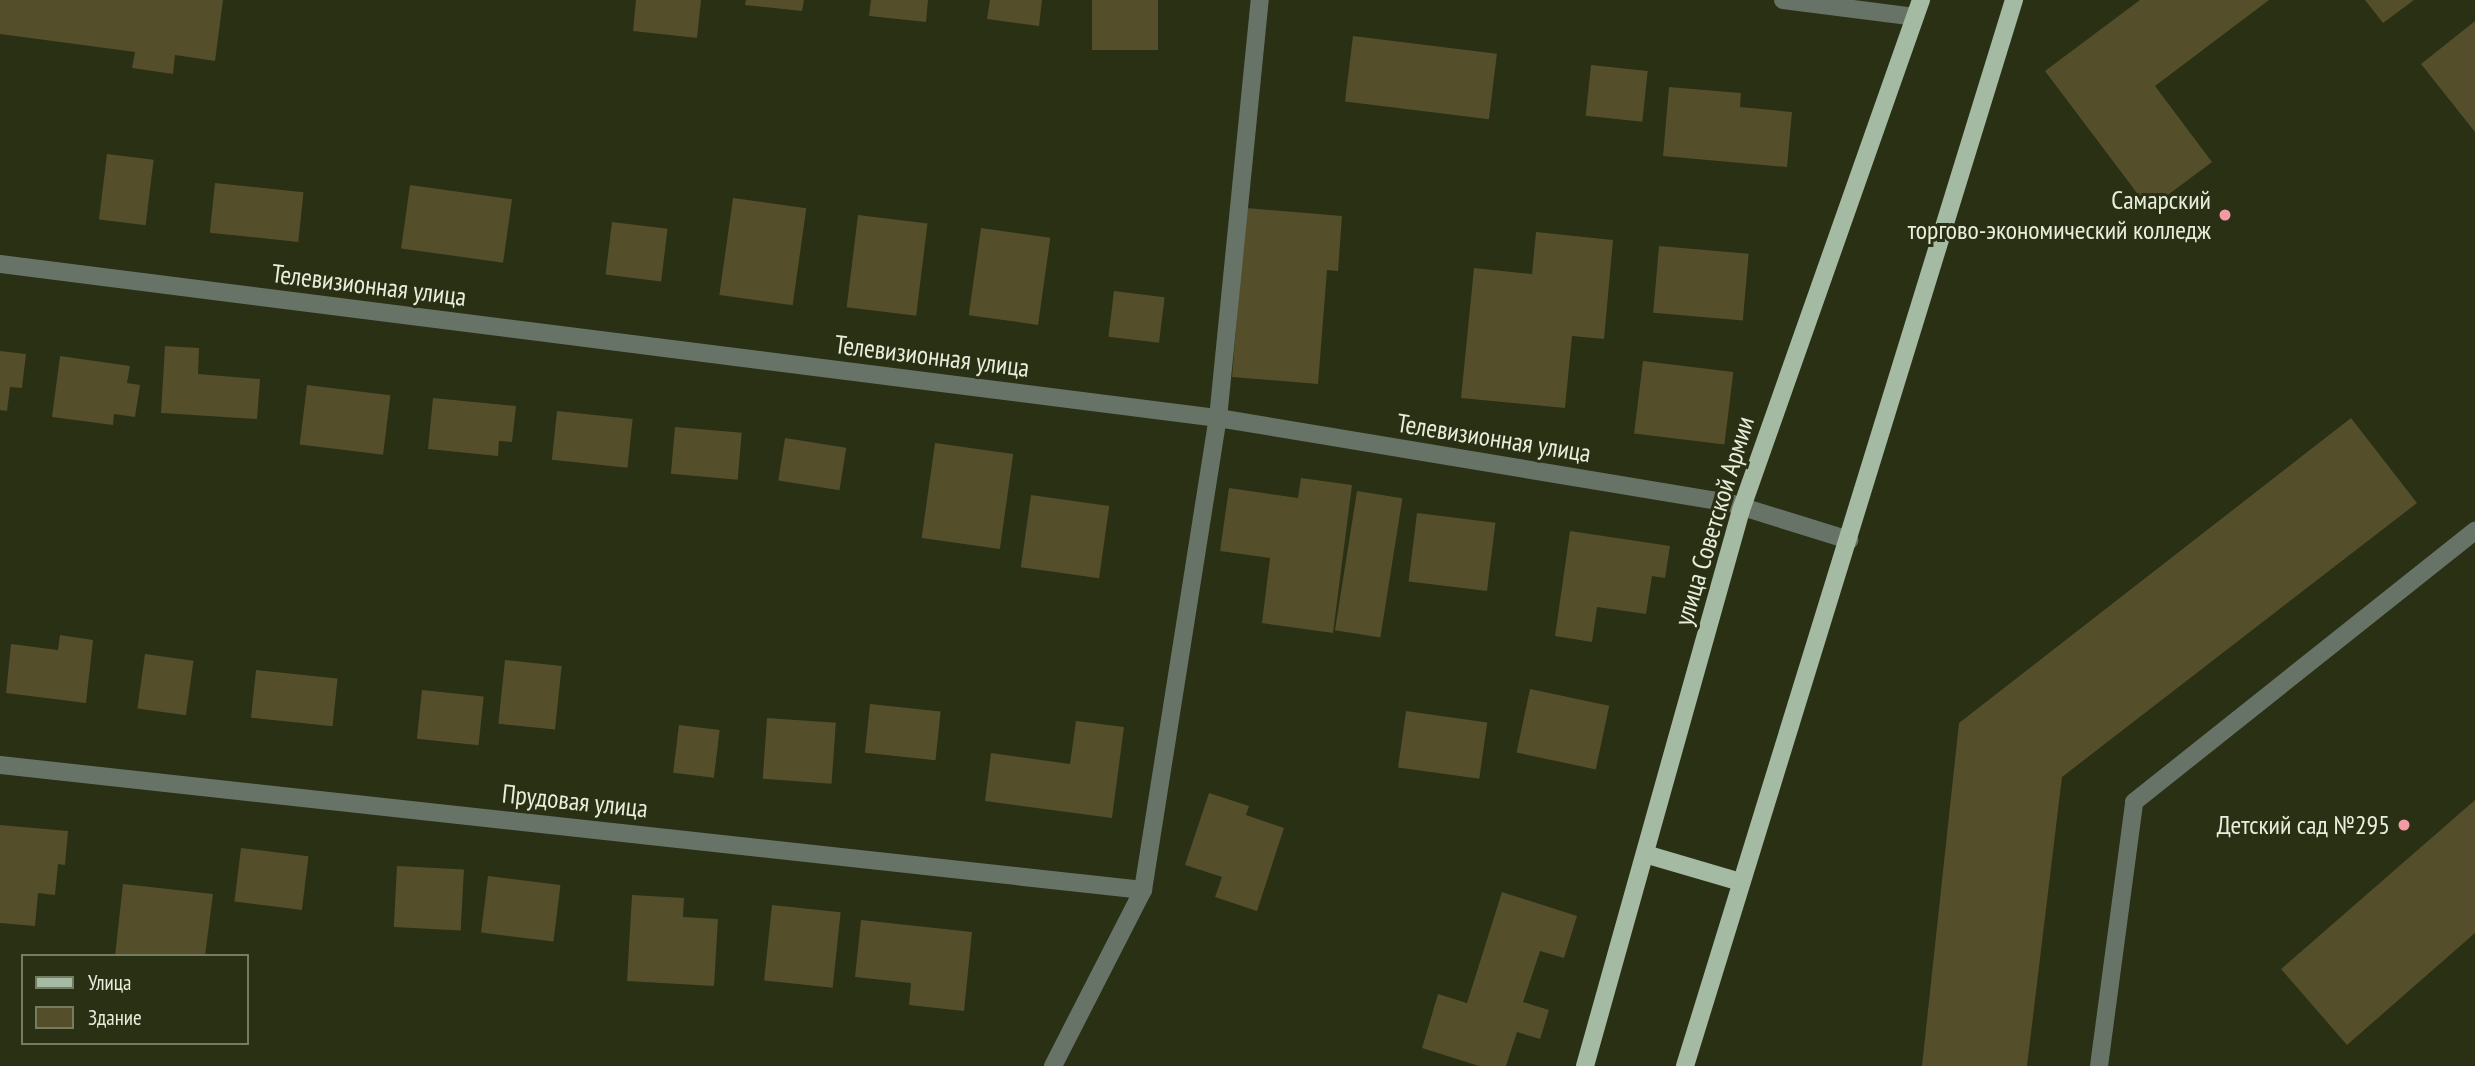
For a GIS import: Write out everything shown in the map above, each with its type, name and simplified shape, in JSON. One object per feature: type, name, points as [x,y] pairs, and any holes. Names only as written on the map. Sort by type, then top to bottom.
[{"type":"main road","points":[[1685,1066],[2014,0]]},
{"type":"main road","name":"улица Советской Армии","points":[[1586,1066],[1741,510],[1918,8]]},
{"type":"main road","points":[[1645,854],[1741,882]]},
{"type":"street","points":[[1053,1066],[1143,890],[1218,418],[1260,0]]},
{"type":"street","points":[[1783,0],[1918,8]]},
{"type":"street","name":"Телевизионная улица","points":[[0,264],[1218,418],[1730,503],[1741,510],[1849,540]]},
{"type":"street","points":[[2099,1066],[2134,803],[2475,531]]},
{"type":"street","name":"Прудовая улица","points":[[0,765],[1143,890]]},
{"type":"building","points":[[0,0],[223,0],[215,61],[175,55],[173,74],[132,68],[135,52],[0,34]]},
{"type":"building","points":[[636,0],[701,0],[697,38],[633,31]]},
{"type":"building","points":[[746,0],[804,0],[802,11],[745,5]]},
{"type":"building","points":[[871,0],[928,0],[926,22],[869,16]]},
{"type":"building","points":[[990,0],[1042,0],[1039,26],[987,19]]},
{"type":"building","points":[[1092,0],[1158,0],[1158,50],[1092,50]]},
{"type":"building","points":[[2140,0],[2269,0],[2155,86],[2212,162],[2149,209],[2045,71]]},
{"type":"building","points":[[2365,0],[2414,0],[2383,23]]},
{"type":"building","points":[[2475,21],[2475,132],[2421,64]]},
{"type":"building","points":[[1353,36],[1497,54],[1489,119],[1345,102]]},
{"type":"building","points":[[1591,65],[1648,71],[1642,122],[1586,116]]},
{"type":"building","points":[[1669,87],[1741,93],[1740,107],[1792,112],[1787,167],[1663,156]]},
{"type":"building","points":[[107,154],[154,160],[146,225],[99,220]]},
{"type":"building","points":[[215,183],[304,192],[298,242],[210,233]]},
{"type":"building","points":[[410,185],[512,199],[503,263],[401,248]]},
{"type":"building","points":[[733,198],[806,208],[793,305],[719,295]]},
{"type":"building","points":[[1246,208],[1342,216],[1338,271],[1327,270],[1318,384],[1232,377]]},
{"type":"building","points":[[858,215],[927,224],[916,316],[847,307]]},
{"type":"building","points":[[612,222],[668,229],[661,281],[606,275]]},
{"type":"building","points":[[981,228],[1050,238],[1038,325],[969,315]]},
{"type":"building","points":[[1536,232],[1613,240],[1604,339],[1572,336],[1565,408],[1461,398],[1474,268],[1532,274]]},
{"type":"building","points":[[1659,246],[1749,254],[1743,321],[1653,313]]},
{"type":"building","points":[[1114,291],[1165,297],[1159,343],[1108,337]]},
{"type":"building","points":[[165,346],[199,348],[198,374],[260,379],[257,419],[161,413]]},
{"type":"building","points":[[0,351],[26,354],[22,388],[10,387],[7,411],[0,410]]},
{"type":"building","points":[[60,356],[130,366],[127,383],[140,385],[135,417],[114,414],[113,425],[52,417]]},
{"type":"building","points":[[1643,361],[1733,372],[1724,445],[1634,433]]},
{"type":"building","points":[[307,385],[390,395],[383,455],[300,445]]},
{"type":"building","points":[[433,398],[516,406],[512,442],[499,441],[498,456],[428,449]]},
{"type":"building","points":[[557,411],[633,419],[627,468],[552,460]]},
{"type":"building","points":[[2351,418],[2417,503],[2062,777],[2027,1066],[1922,1066],[1959,723]]},
{"type":"building","points":[[675,427],[742,433],[738,480],[671,474]]},
{"type":"building","points":[[785,438],[846,448],[840,490],[778,480]]},
{"type":"building","points":[[935,443],[1013,454],[1000,549],[922,538]]},
{"type":"building","points":[[1301,478],[1352,485],[1333,633],[1262,623],[1270,558],[1220,551],[1229,488],[1298,498]]},
{"type":"building","points":[[1357,491],[1402,498],[1380,637],[1335,630]]},
{"type":"building","points":[[1031,495],[1109,506],[1099,578],[1021,567]]},
{"type":"building","points":[[1417,513],[1495,523],[1487,591],[1409,581]]},
{"type":"building","points":[[1570,531],[1670,546],[1665,578],[1652,576],[1646,614],[1597,607],[1592,642],[1555,636]]},
{"type":"building","points":[[60,635],[93,640],[86,703],[6,693],[11,644],[58,650]]},
{"type":"building","points":[[145,654],[194,661],[186,715],[137,708]]},
{"type":"building","points":[[505,660],[562,666],[555,730],[498,724]]},
{"type":"building","points":[[256,670],[338,679],[333,726],[251,718]]},
{"type":"building","points":[[1530,689],[1609,706],[1596,769],[1516,753]]},
{"type":"building","points":[[422,690],[484,696],[479,745],[417,739]]},
{"type":"building","points":[[870,704],[941,711],[935,760],[865,753]]},
{"type":"building","points":[[1406,711],[1487,722],[1479,779],[1398,767]]},
{"type":"building","points":[[767,718],[836,723],[832,784],[763,779]]},
{"type":"building","points":[[1076,721],[1124,727],[1112,818],[985,801],[991,753],[1070,764]]},
{"type":"building","points":[[679,725],[720,730],[714,778],[673,773]]},
{"type":"building","points":[[1209,793],[1249,806],[1246,815],[1284,828],[1257,911],[1215,897],[1222,877],[1185,865]]},
{"type":"building","points":[[2475,800],[2475,933],[2347,1045],[2281,969]]},
{"type":"building","points":[[0,825],[68,831],[65,865],[58,864],[55,895],[38,893],[35,926],[0,923]]},
{"type":"building","points":[[241,848],[308,856],[302,910],[234,902]]},
{"type":"building","points":[[397,866],[464,870],[461,930],[394,927]]},
{"type":"building","points":[[488,876],[560,885],[554,941],[481,933]]},
{"type":"building","points":[[123,884],[213,894],[205,954],[115,954]]},
{"type":"building","points":[[1502,892],[1577,916],[1564,958],[1540,951],[1523,1002],[1549,1010],[1540,1039],[1517,1032],[1506,1066],[1479,1066],[1422,1048],[1438,994],[1467,1003]]},
{"type":"building","points":[[632,895],[684,898],[683,917],[718,919],[714,986],[627,981]]},
{"type":"building","points":[[772,905],[841,912],[833,988],[764,981]]},
{"type":"building","points":[[861,920],[972,932],[964,1011],[909,1005],[911,983],[855,977]]},
{"type":"place","name":"Самарский торгово-экономический колледж","points":[[2225,215]]},
{"type":"place","name":"Детский сад №295","points":[[2404,825]]}]
